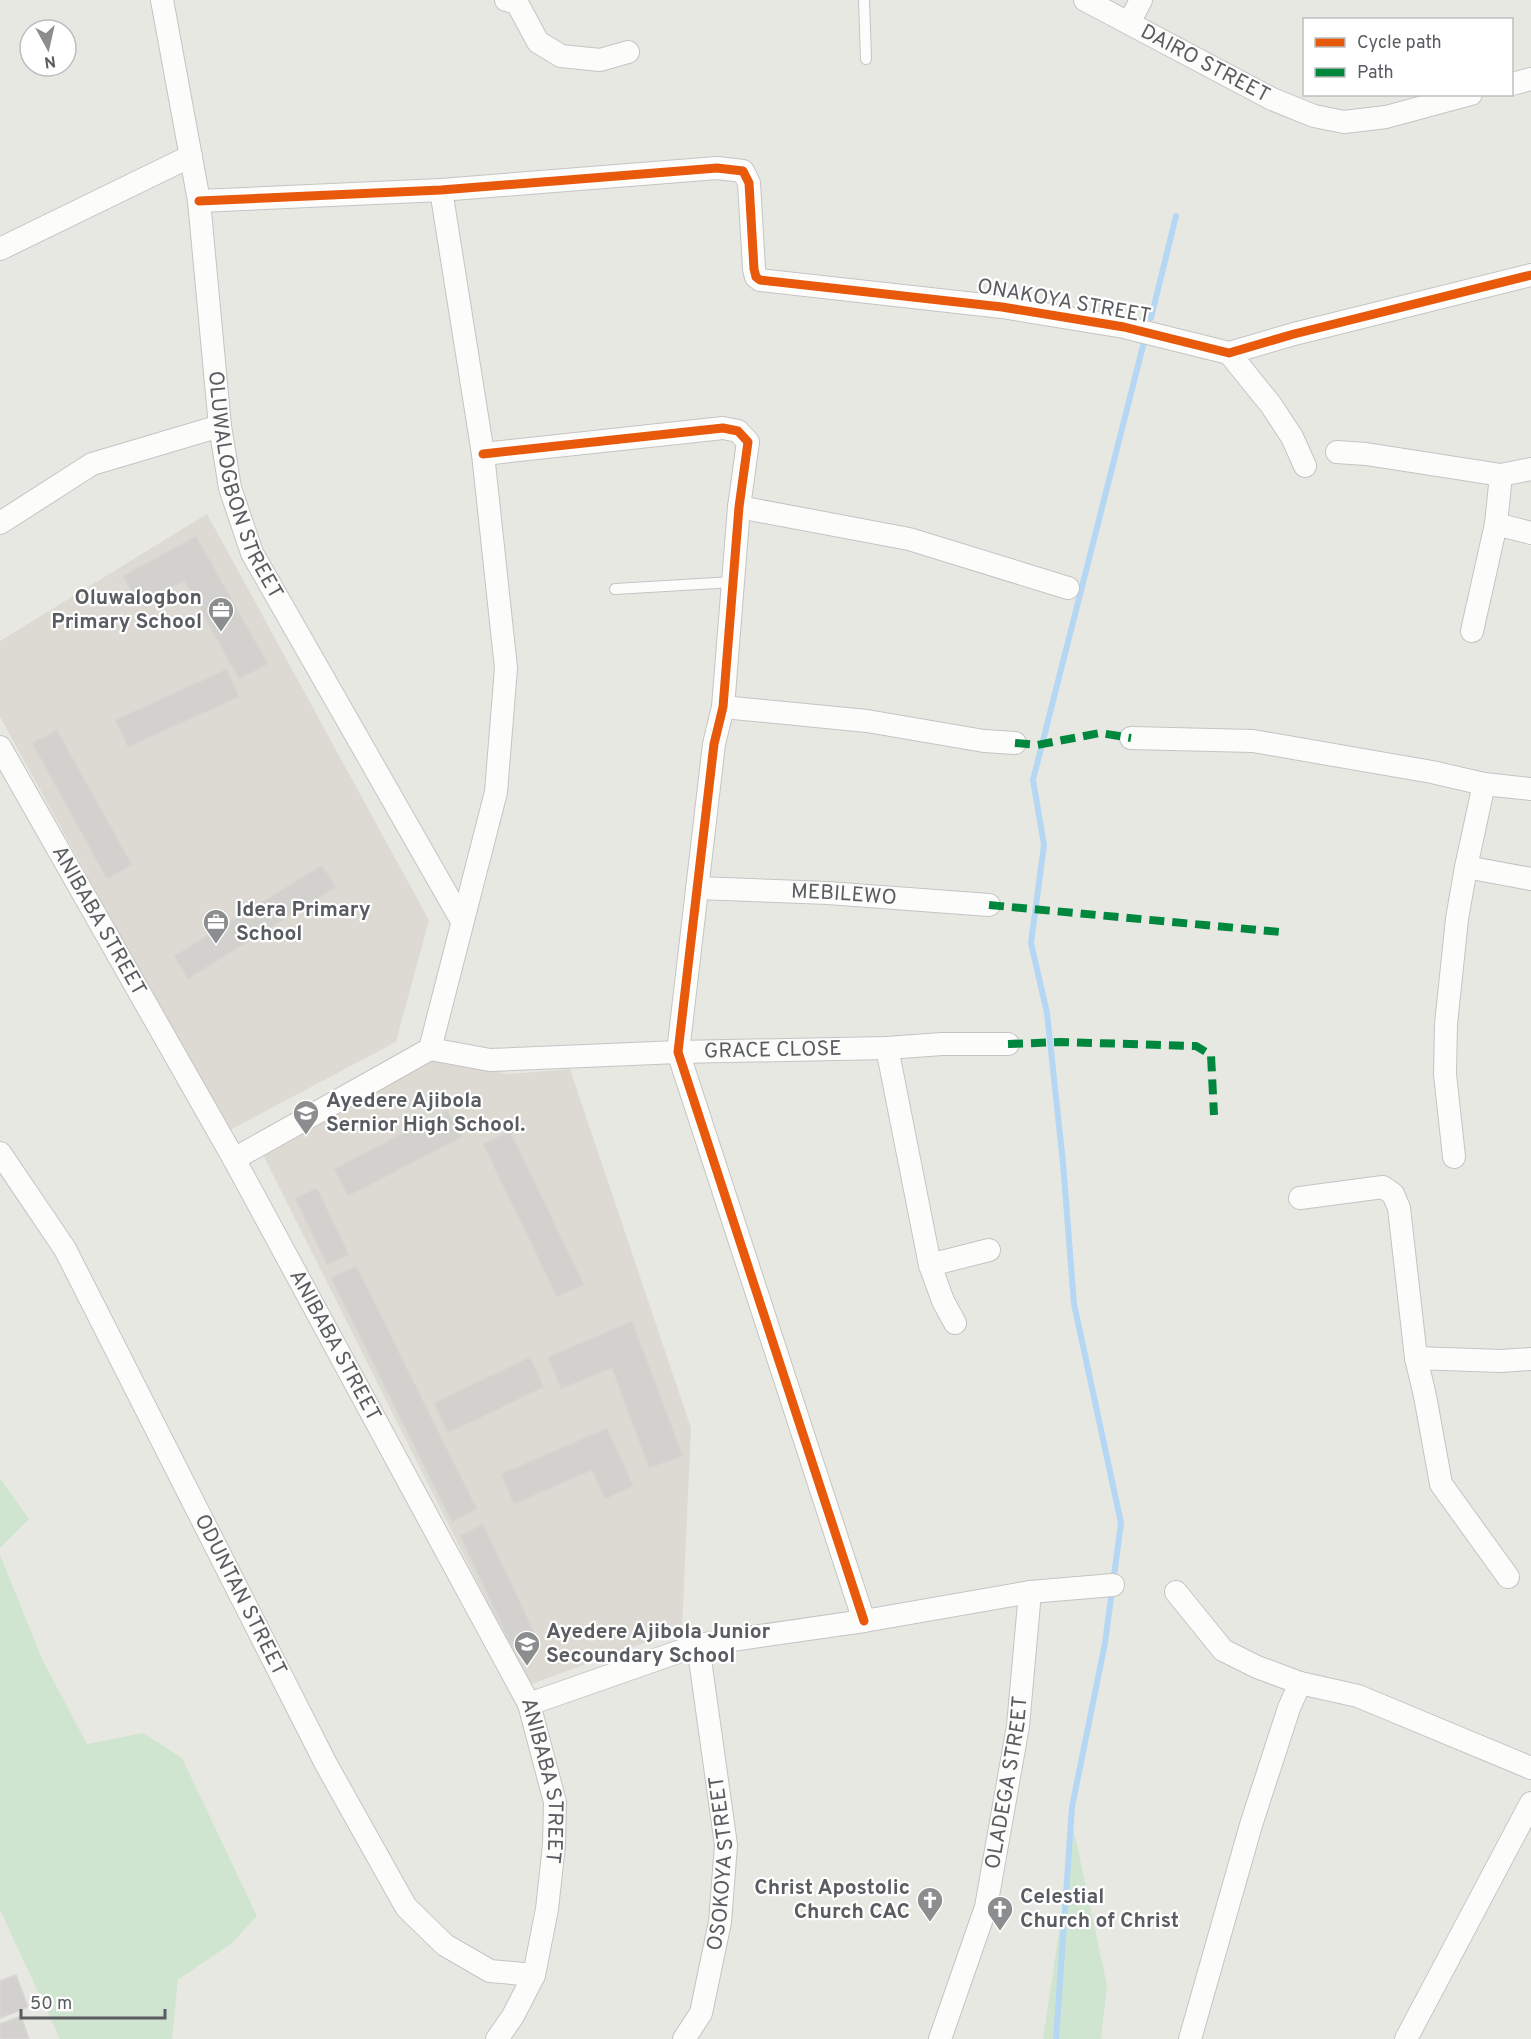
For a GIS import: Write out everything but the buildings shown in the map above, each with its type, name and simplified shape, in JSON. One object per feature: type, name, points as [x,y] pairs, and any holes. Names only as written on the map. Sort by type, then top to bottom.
[{"type":"street","name":"OLUWALOGBON STREET","points":[[162,0],[199,201],[220,426],[230,488],[252,553],[462,921]]},
{"type":"street","points":[[506,0],[517,3],[538,42],[561,56],[600,60],[628,52]]},
{"type":"street","name":"DAIRO STREET","points":[[1084,0],[1272,99],[1314,116],[1344,122],[1386,117],[1464,96]]},
{"type":"street","points":[[1129,23],[1141,0]]},
{"type":"street","points":[[1513,84],[1531,79]]},
{"type":"street","points":[[0,249],[191,156]]},
{"type":"street","name":"ONAKOYA STREET","points":[[441,190],[717,168],[743,171],[749,183],[754,269],[756,277],[760,280],[1002,307],[1124,327],[1230,353]]},
{"type":"street","points":[[199,201],[441,190],[483,454],[506,668],[496,792],[430,1048],[234,1159]]},
{"type":"street","points":[[1305,466],[1292,437],[1271,405],[1230,353],[1294,333],[1531,274]]},
{"type":"street","points":[[0,523],[92,464],[220,426]]},
{"type":"street","points":[[483,454],[723,428],[738,431],[748,442],[739,507],[723,706],[714,744],[678,1052],[864,1621]]},
{"type":"street","points":[[1337,452],[1366,454],[1501,475],[1531,469]]},
{"type":"street","points":[[1472,631],[1496,524],[1501,475]]},
{"type":"street","points":[[739,507],[909,539],[1068,588]]},
{"type":"street","points":[[1496,524],[1531,533]]},
{"type":"street","points":[[723,706],[867,721],[984,741],[1016,743]]},
{"type":"street","points":[[1131,738],[1253,741],[1432,772],[1484,784],[1531,789]]},
{"type":"street","name":"ANIBABA STREET","points":[[0,747],[234,1159],[529,1704],[555,1802],[554,1845],[547,1909],[534,1975],[513,2016],[497,2039]]},
{"type":"street","points":[[1454,1157],[1445,1074],[1446,1024],[1457,918],[1484,784]]},
{"type":"street","points":[[1466,867],[1531,879]]},
{"type":"street","name":"MEBILEWO","points":[[697,888],[828,893],[989,905]]},
{"type":"street","name":"GRACE CLOSE","points":[[430,1048],[490,1060],[678,1052],[1008,1044]]},
{"type":"street","points":[[887,1048],[930,1265],[943,1301],[955,1323]]},
{"type":"street","name":"ODUNTAN STREET","points":[[0,1153],[65,1249],[326,1764],[406,1907],[446,1944],[490,1971],[534,1975]]},
{"type":"street","points":[[1300,1198],[1383,1187],[1393,1194],[1398,1208],[1416,1358],[1440,1484],[1508,1577]]},
{"type":"street","points":[[930,1265],[989,1250]]},
{"type":"street","points":[[1416,1358],[1501,1361],[1531,1359]]},
{"type":"street","points":[[529,1704],[698,1645],[864,1621],[1030,1592],[1113,1585]]},
{"type":"street","name":"OLADEGA STREET","points":[[940,2039],[986,1907],[1018,1726],[1030,1592]]},
{"type":"street","points":[[1176,1592],[1223,1650],[1257,1667],[1300,1683],[1358,1696],[1531,1768]]},
{"type":"street","name":"OSOKOYA STREET","points":[[684,2039],[702,2013],[720,1922],[726,1845],[698,1645]]},
{"type":"street","points":[[1190,2039],[1251,1825],[1289,1708],[1300,1683]]},
{"type":"street","points":[[1406,2039],[1531,1803]]},
{"type":"lane","points":[[864,0],[866,60]]},
{"type":"lane","points":[[615,589],[734,582]]},
{"type":"shaded area","points":[[207,514],[429,920],[396,1042],[228,1131],[0,717],[0,641]]},
{"type":"shaded area","points":[[435,1060],[509,1074],[570,1069],[691,1428],[682,1629],[529,1685],[262,1153]]},
{"type":"green space","points":[[0,1478],[29,1519],[0,1548]]},
{"type":"green space","points":[[0,1555],[43,1661],[87,1744],[143,1733],[182,1758],[257,1916],[232,1943],[178,1980],[172,2039],[60,2039],[0,1910]]},
{"type":"green space","points":[[1074,1831],[1107,1985],[1101,2039],[1043,2039]]},
{"type":"waterway","points":[[1151,318],[1176,216]]},
{"type":"waterway","points":[[1056,2039],[1072,1807],[1105,1643],[1121,1523],[1074,1304],[1063,1163],[1047,1013],[1031,943],[1044,845],[1033,780],[1145,338]]},
{"type":"marked path","points":[[1015,743],[1037,745],[1100,733],[1131,738]]},
{"type":"marked path","points":[[989,905],[1280,932]]},
{"type":"marked path","points":[[1008,1044],[1061,1042],[1196,1046],[1211,1055],[1214,1115]]},
{"type":"cycle path","points":[[199,201],[441,190],[717,168],[743,171],[749,183],[754,269],[756,277],[760,280],[1002,307],[1124,327],[1229,353],[1294,334],[1531,275]]},
{"type":"cycle path","points":[[483,454],[723,428],[738,431],[748,442],[739,507],[723,707],[714,744],[678,1052],[864,1621]]},
{"type":"place","name":"Oluwalogbon Primary School","points":[[221,633]]},
{"type":"place","name":"Idera Primary School","points":[[216,945]]},
{"type":"place","name":"Ayedere Ajibola Sernior High School.","points":[[306,1136]]},
{"type":"place","name":"Ayedere Ajibola Junior Secoundary School","points":[[527,1667]]},
{"type":"place","name":"Christ Apostolic Church CAC","points":[[930,1923]]},
{"type":"place","name":"Celestial Church of Christ","points":[[1000,1932]]}]
